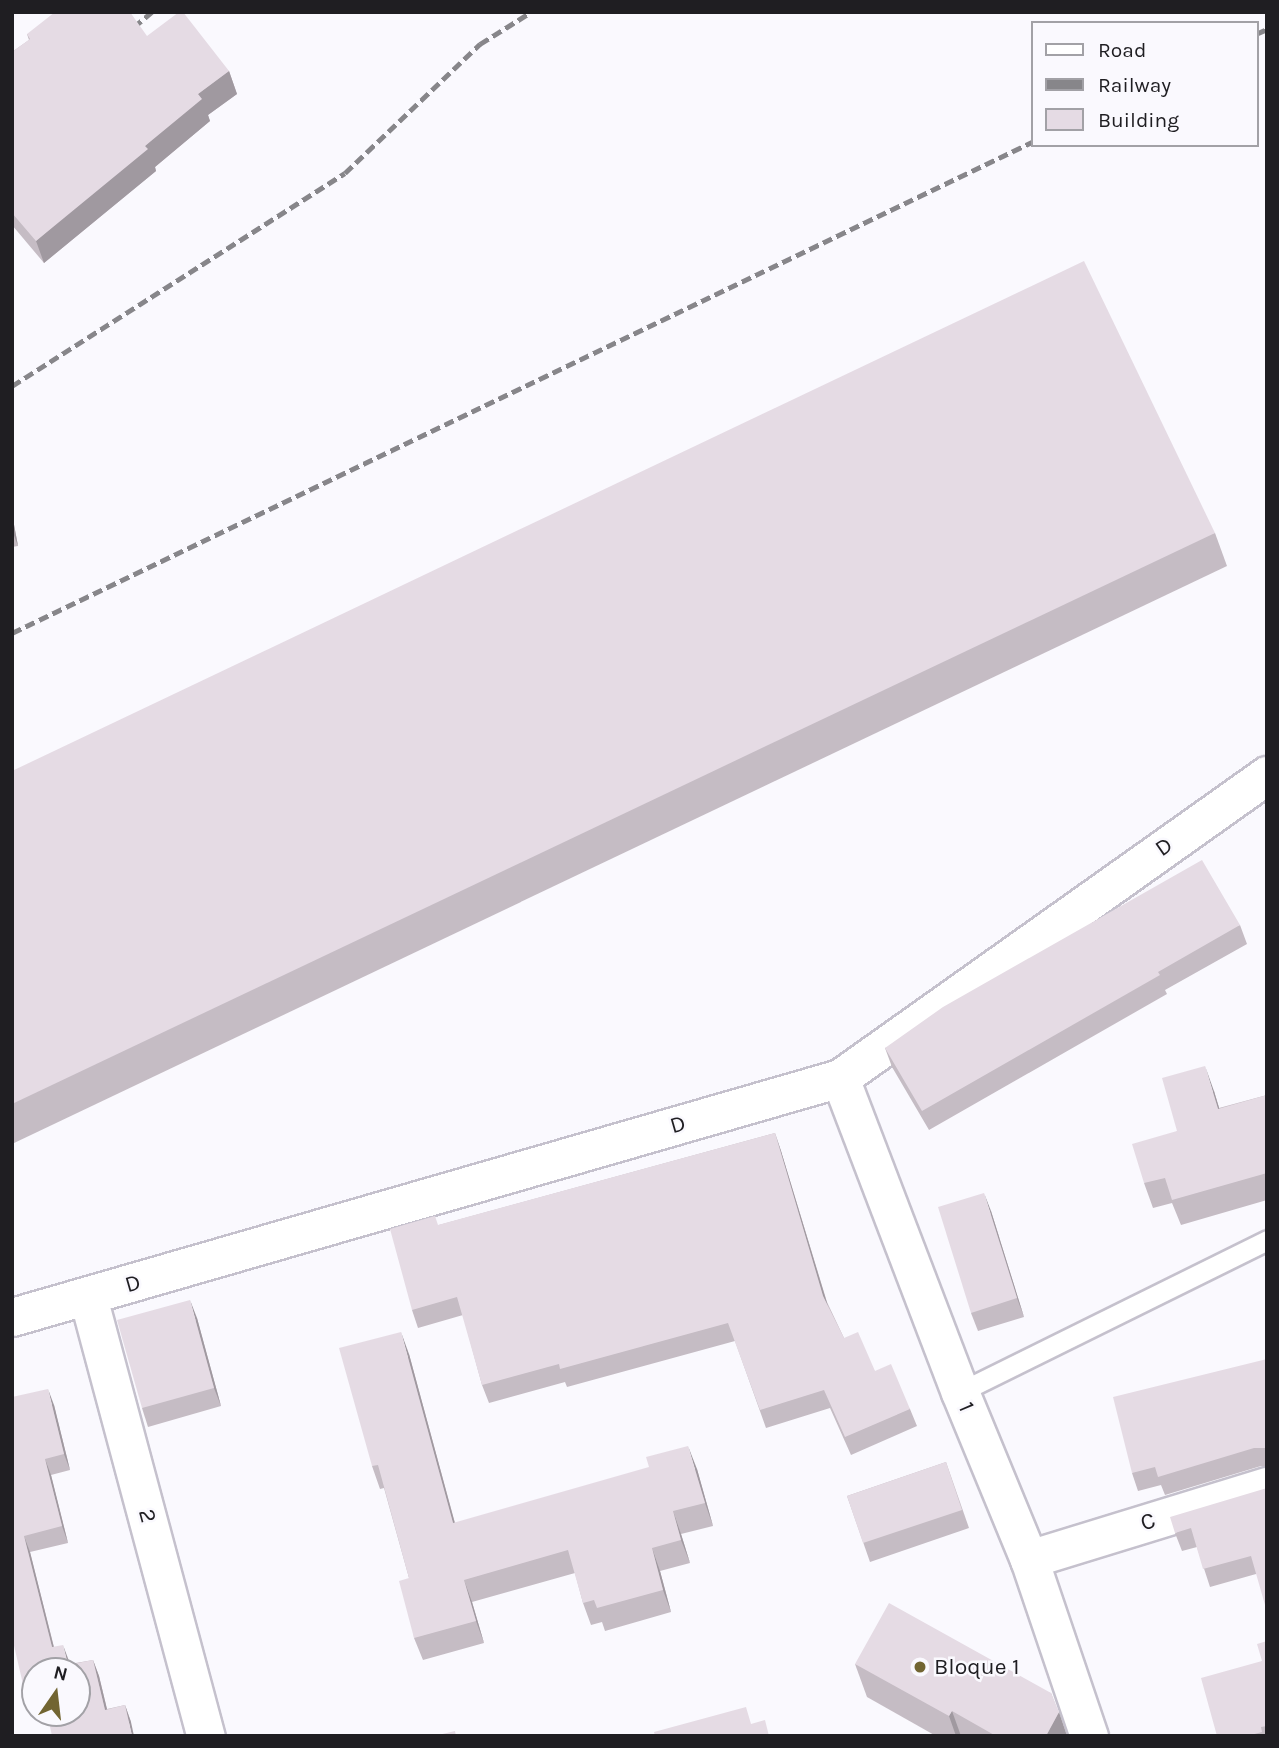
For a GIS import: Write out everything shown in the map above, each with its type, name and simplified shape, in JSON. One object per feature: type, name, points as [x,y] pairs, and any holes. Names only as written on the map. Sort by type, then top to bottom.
[{"type":"street","name":"D","points":[[12,1317],[89,1297],[840,1078],[1267,775]]},
{"type":"street","name":"1","points":[[840,1078],[960,1392],[1029,1559],[1089,1736]]},
{"type":"street","name":"2","points":[[89,1297],[206,1736]]},
{"type":"street","name":"C","points":[[1029,1559],[1267,1486]]},
{"type":"lane","points":[[960,1392],[1267,1240]]},
{"type":"building","points":[[55,12],[130,12],[147,36],[179,12],[183,12],[229,71],[198,94],[202,99],[145,146],[148,149],[36,241],[12,213],[12,52],[30,39],[27,34]]},
{"type":"building","points":[[1084,261],[1215,533],[12,1104],[12,771]]},
{"type":"building","points":[[1202,860],[1240,925],[1158,972],[1160,975],[922,1111],[885,1048],[943,1007]]},
{"type":"building","points":[[1205,1066],[1218,1109],[1267,1095],[1267,1173],[1172,1200],[1165,1178],[1144,1183],[1132,1144],[1177,1131],[1162,1078]]},
{"type":"building","points":[[775,1133],[823,1296],[844,1338],[858,1332],[875,1371],[891,1364],[910,1409],[845,1437],[824,1390],[760,1410],[728,1323],[560,1369],[559,1364],[482,1385],[457,1297],[412,1310],[390,1229],[435,1216],[438,1225]]},
{"type":"building","points":[[984,1193],[1017,1298],[971,1313],[938,1207]]},
{"type":"building","points":[[190,1300],[214,1388],[142,1408],[117,1320]]},
{"type":"building","points":[[401,1332],[453,1523],[649,1467],[646,1457],[688,1446],[705,1503],[673,1511],[681,1540],[652,1548],[663,1590],[597,1608],[594,1600],[583,1603],[568,1550],[464,1580],[476,1621],[414,1638],[399,1581],[409,1578],[378,1465],[372,1466],[339,1348]]},
{"type":"building","points":[[1267,1359],[1267,1448],[1254,1448],[1158,1477],[1155,1467],[1132,1473],[1113,1397]]},
{"type":"building","points":[[48,1389],[64,1454],[45,1459],[62,1526],[24,1536],[52,1647],[63,1645],[66,1657],[21,1657],[21,1676],[12,1637],[12,1397]]},
{"type":"building","points":[[946,1462],[962,1510],[863,1543],[847,1496]]},
{"type":"building","points":[[1267,1488],[1267,1612],[1251,1556],[1203,1569],[1191,1528],[1175,1533],[1170,1517]]},
{"type":"building","points":[[889,1603],[1051,1693],[1059,1712],[1046,1736],[996,1736],[952,1711],[949,1716],[855,1664]]},
{"type":"building","points":[[1267,1641],[1267,1726],[1261,1727],[1262,1732],[1247,1736],[1217,1736],[1201,1678],[1262,1661],[1257,1644]]},
{"type":"building","points":[[93,1660],[105,1710],[125,1705],[132,1736],[52,1736],[50,1727],[91,1727]]},
{"type":"building","points":[[746,1707],[751,1724],[765,1720],[769,1736],[655,1736],[654,1732]]},
{"type":"building","points":[[455,1731],[456,1736],[434,1736]]},
{"type":"railway","points":[[122,37],[152,12]]},
{"type":"railway","points":[[12,386],[345,173],[480,44],[531,12]]},
{"type":"railway","points":[[1258,33],[1267,29]]},
{"type":"railway","points":[[12,633],[1030,143]]},
{"type":"place","name":"Bloque 1","points":[[920,1667]]}]
